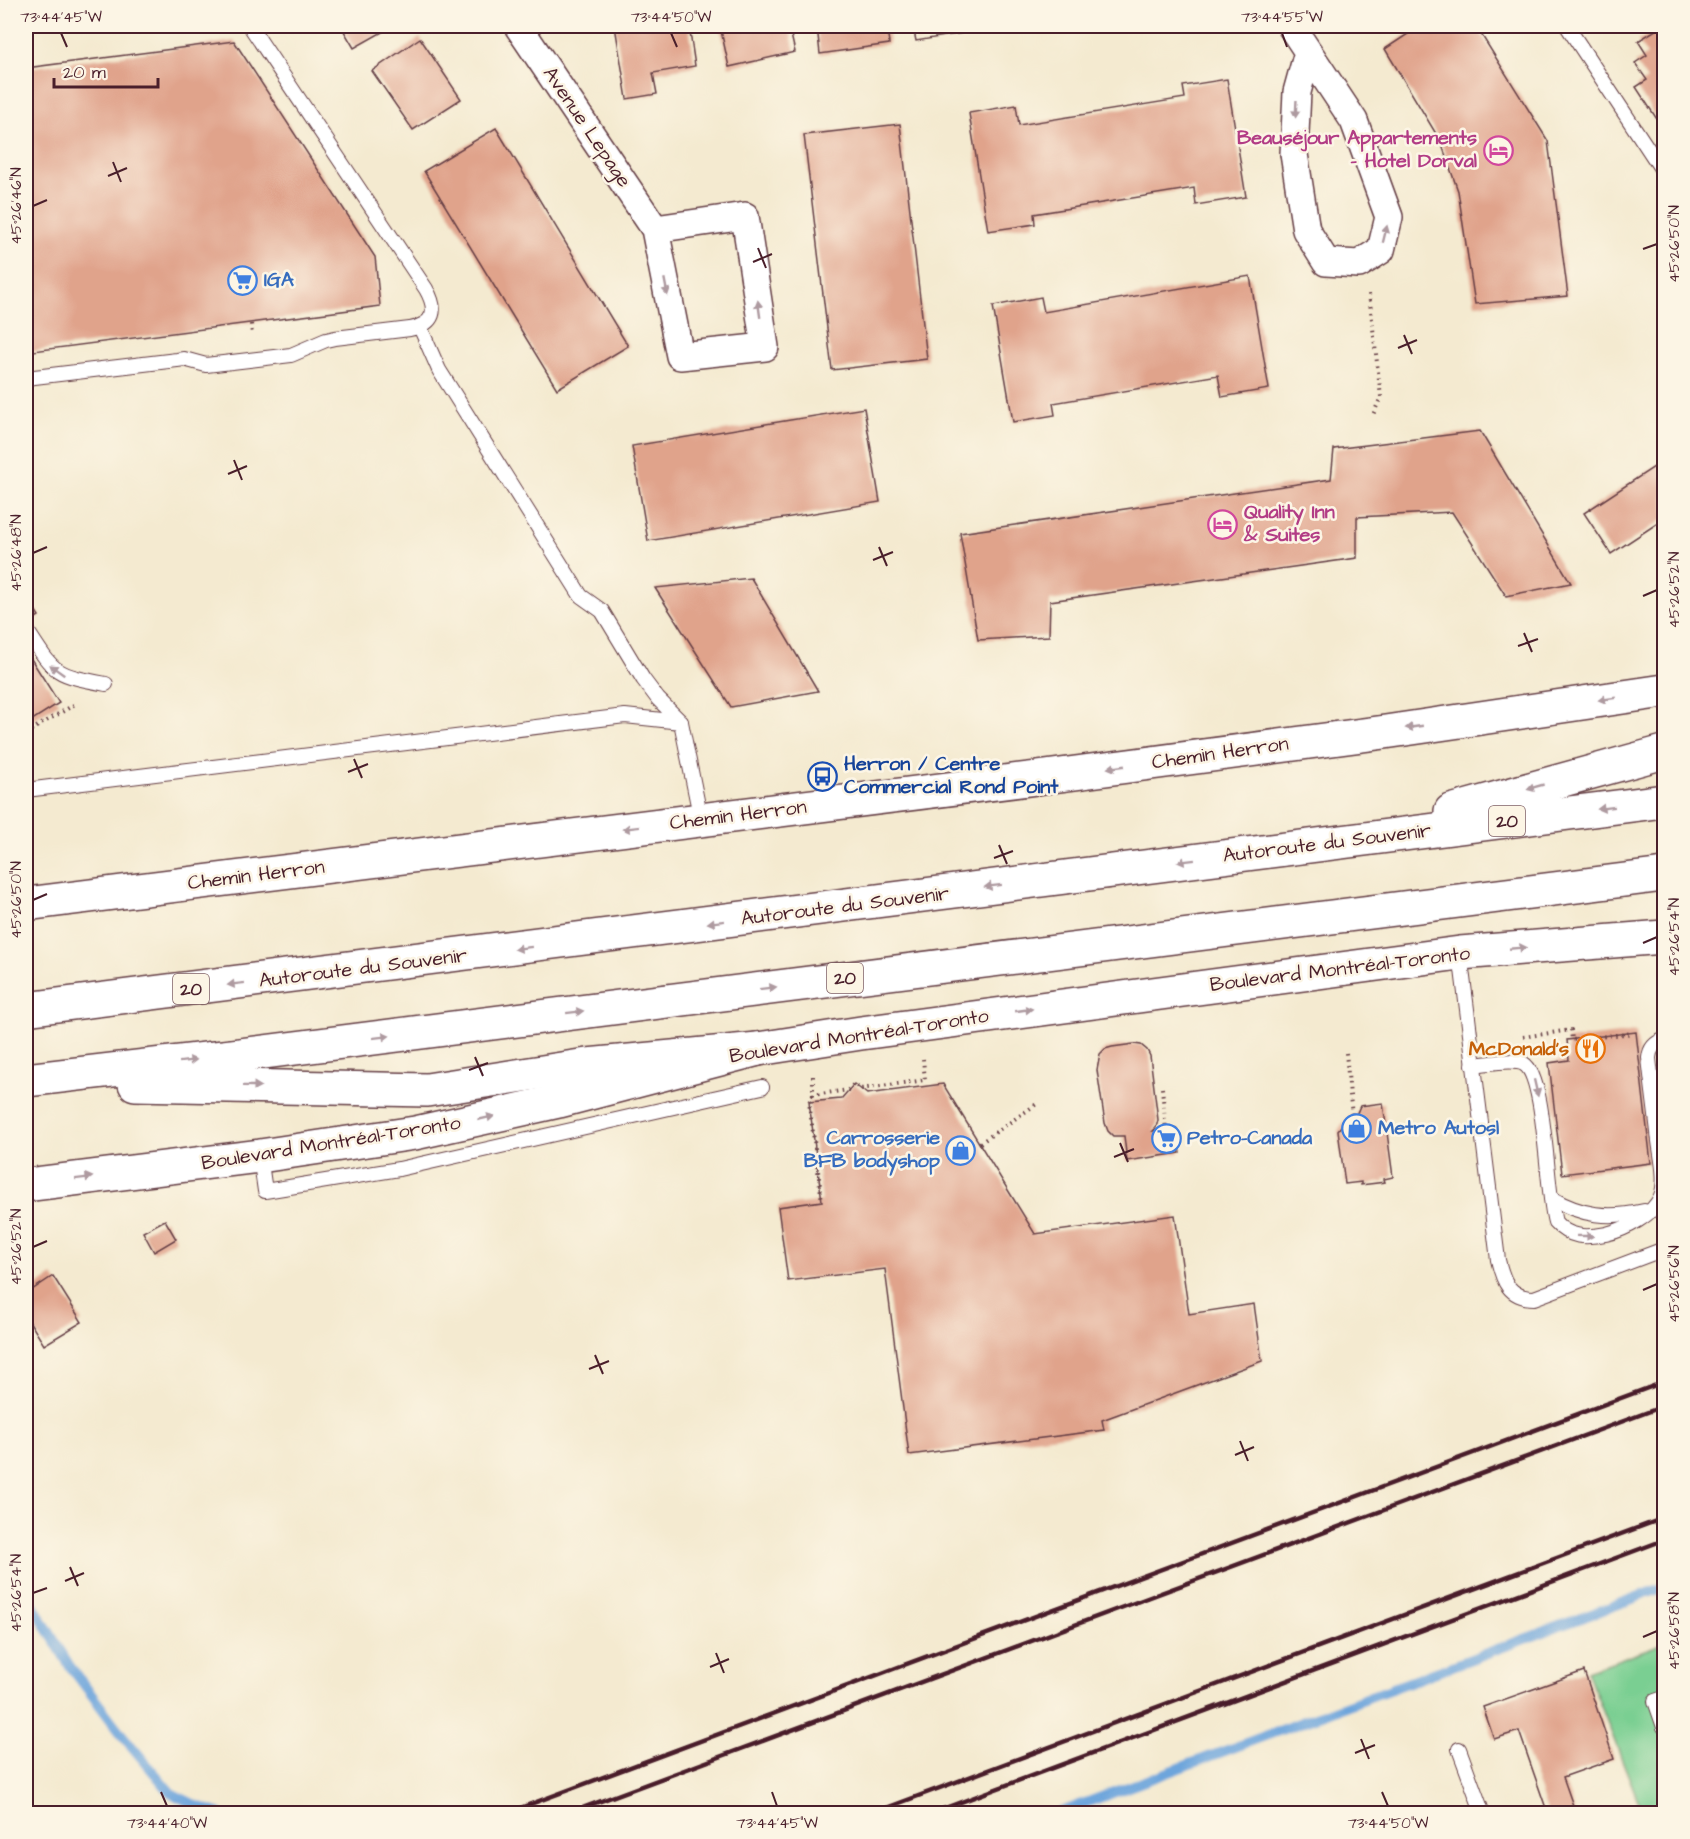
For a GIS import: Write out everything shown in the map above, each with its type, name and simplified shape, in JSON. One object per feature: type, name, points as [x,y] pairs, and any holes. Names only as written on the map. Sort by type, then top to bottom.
[{"type":"main road","name":"Chemin Herron","points":[[26,904],[1374,733],[1665,691]]},
{"type":"main road","points":[[1348,840],[1665,752]]},
{"type":"main road","name":"Autoroute du Souvenir","points":[[26,1009],[392,965],[1348,840],[1665,801]]},
{"type":"main road","name":"20","points":[[26,1081],[1665,875]]},
{"type":"main road","name":"Boulevard Montréal-Toronto","points":[[26,1185],[388,1138],[591,1094],[758,1049],[1005,1013],[1460,953],[1665,937]]},
{"type":"main road","points":[[26,1081],[427,1090],[587,1065],[758,1049]]},
{"type":"street","name":"Avenue Lepage","points":[[518,26],[655,229],[680,356],[765,347],[746,216],[655,229]]},
{"type":"street","points":[[1291,26],[1354,121],[1389,217],[1381,250],[1359,264],[1326,262],[1306,230],[1294,154],[1297,92],[1308,52]]},
{"type":"lane","points":[[26,378],[177,360],[214,364],[291,355],[326,340],[420,327],[431,320],[433,315],[430,296],[250,26]]},
{"type":"lane","points":[[1567,26],[1665,173]]},
{"type":"lane","points":[[420,327],[439,370],[581,596],[602,611],[643,679],[658,699],[681,722],[701,819]]},
{"type":"lane","points":[[26,629],[53,669],[69,677],[106,684]]},
{"type":"lane","points":[[26,790],[625,716],[681,722]]},
{"type":"lane","points":[[1460,953],[1498,1260],[1505,1285],[1512,1292],[1526,1298],[1534,1298],[1665,1249]]},
{"type":"lane","points":[[1473,1065],[1515,1061],[1524,1064],[1532,1072],[1539,1099],[1556,1222],[1566,1232],[1585,1236],[1613,1232],[1651,1210],[1661,1195],[1663,1185],[1649,1058],[1653,1045],[1665,1040]]},
{"type":"lane","points":[[260,1156],[265,1191],[399,1169],[762,1087]]},
{"type":"lane","points":[[1551,1198],[1581,1213],[1623,1214],[1651,1210]]},
{"type":"lane","points":[[1665,1698],[1655,1701],[1665,1727]]},
{"type":"lane","points":[[1459,1749],[1483,1814]]},
{"type":"path","points":[[1369,294],[1381,397],[1372,417]]},
{"type":"path","points":[[251,324],[252,335]]},
{"type":"path","points":[[28,766],[26,731],[81,700]]},
{"type":"path","points":[[1523,1037],[1571,1030],[1572,1040],[1636,1032]]},
{"type":"path","points":[[1346,1053],[1352,1116]]},
{"type":"path","points":[[813,1095],[848,1090],[854,1084],[860,1089],[925,1080],[923,1058]]},
{"type":"path","points":[[813,1066],[813,1095],[809,1102],[822,1201]]},
{"type":"path","points":[[1162,1088],[1166,1130]]},
{"type":"path","points":[[980,1143],[1038,1104]]},
{"type":"green space","points":[[1664,1643],[1664,1813],[1643,1813],[1587,1671]]},
{"type":"building","points":[[341,26],[393,26],[354,48]]},
{"type":"building","points":[[615,26],[689,26],[695,66],[653,73],[657,94],[627,99]]},
{"type":"building","points":[[720,26],[789,26],[795,52],[729,67]]},
{"type":"building","points":[[817,26],[887,26],[889,44],[820,54]]},
{"type":"building","points":[[913,26],[987,26],[988,29],[916,41]]},
{"type":"building","points":[[1014,26],[1031,26],[1031,27],[1014,29]]},
{"type":"building","points":[[1420,26],[1476,26],[1548,141],[1568,296],[1475,304],[1458,191],[1441,142],[1385,49]]},
{"type":"building","points":[[1664,26],[1664,130],[1636,87],[1647,80],[1635,63],[1647,55],[1638,41]]},
{"type":"building","points":[[420,38],[461,99],[413,130],[372,71]]},
{"type":"building","points":[[234,41],[375,257],[380,306],[26,352],[26,68]]},
{"type":"building","points":[[1227,79],[1246,197],[1196,205],[1194,188],[1034,214],[1035,224],[988,231],[969,113],[1016,105],[1019,125],[1185,98],[1183,86]]},
{"type":"building","points":[[900,124],[927,359],[832,370],[804,135]]},
{"type":"building","points":[[496,128],[628,346],[557,389],[424,171]]},
{"type":"building","points":[[1250,276],[1269,389],[1222,397],[1218,375],[1053,403],[1055,415],[1013,422],[993,306],[1041,297],[1044,312]]},
{"type":"building","points":[[864,408],[880,502],[648,541],[632,446]]},
{"type":"building","points":[[1480,431],[1571,583],[1506,596],[1452,512],[1357,517],[1357,558],[1050,601],[1049,636],[978,640],[960,533],[1331,479],[1334,449]]},
{"type":"building","points":[[1660,463],[1664,470],[1664,519],[1611,554],[1584,513]]},
{"type":"building","points":[[751,578],[818,691],[731,707],[655,588]]},
{"type":"building","points":[[26,596],[39,616],[26,624]]},
{"type":"building","points":[[26,651],[59,703],[26,724]]},
{"type":"building","points":[[1636,1032],[1651,1163],[1562,1174],[1549,1063],[1569,1060],[1567,1040]]},
{"type":"building","points":[[1141,1045],[1150,1056],[1158,1120],[1153,1131],[1177,1129],[1180,1153],[1127,1161],[1124,1136],[1113,1136],[1108,1131],[1097,1070],[1100,1054],[1105,1049]]},
{"type":"building","points":[[854,1084],[867,1094],[943,1084],[1035,1234],[1175,1215],[1189,1314],[1254,1304],[1262,1361],[1102,1420],[1104,1430],[909,1455],[885,1269],[788,1281],[778,1207],[822,1201],[809,1102],[841,1099]]},
{"type":"building","points":[[1383,1103],[1393,1177],[1384,1179],[1385,1182],[1345,1184],[1338,1130],[1349,1116],[1356,1115],[1360,1106]]},
{"type":"building","points":[[165,1220],[176,1239],[154,1252],[143,1232]]},
{"type":"building","points":[[53,1276],[82,1322],[44,1345],[26,1316],[26,1294]]},
{"type":"building","points":[[1584,1671],[1614,1759],[1563,1777],[1576,1814],[1548,1814],[1519,1731],[1494,1739],[1483,1707]]},
{"type":"waterway","points":[[1056,1814],[1664,1587]]},
{"type":"waterway","points":[[26,1593],[69,1665],[123,1736],[171,1793],[220,1814]]},
{"type":"railway","points":[[504,1814],[1664,1382]]},
{"type":"railway","points":[[566,1814],[1664,1406]]},
{"type":"railway","points":[[870,1814],[1664,1518]]},
{"type":"railway","points":[[929,1814],[1664,1540]]},
{"type":"place","name":"Beauséjour Appartements - Hotel Dorval","points":[[1498,150]]},
{"type":"place","name":"IGA","points":[[243,280]]},
{"type":"place","name":"Quality Inn & Suites","points":[[1223,524]]},
{"type":"place","name":"Herron / Centre Commercial Rond Point","points":[[823,776]]},
{"type":"place","name":"McDonald's","points":[[1590,1049]]},
{"type":"place","name":"Metro Autosl","points":[[1357,1128]]},
{"type":"place","name":"Petro-Canada","points":[[1166,1138]]},
{"type":"place","name":"Carrosserie BFB bodyshop","points":[[961,1150]]}]
